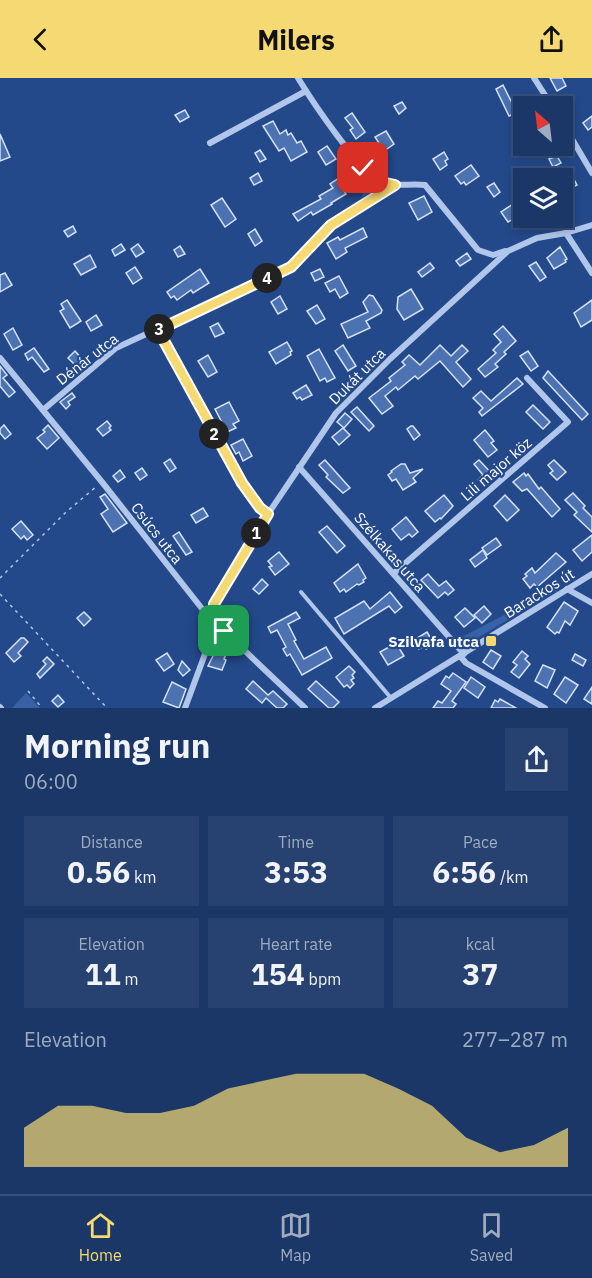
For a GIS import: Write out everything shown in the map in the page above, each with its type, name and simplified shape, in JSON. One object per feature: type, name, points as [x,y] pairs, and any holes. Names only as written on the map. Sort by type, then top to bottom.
[{"type":"street","points":[[298,78],[363,168],[381,182],[395,185],[410,183],[426,185],[478,250],[493,255],[508,250]]},
{"type":"street","points":[[534,78],[546,96]]},
{"type":"street","points":[[210,142],[306,91]]},
{"type":"street","points":[[573,141],[592,173]]},
{"type":"street","name":"Dénár utca","points":[[43,410],[116,348],[291,267],[331,225],[395,185]]},
{"type":"street","name":"Dukát utca","points":[[211,620],[214,604],[268,514],[336,413],[350,397],[508,250],[537,238],[566,233],[592,225]]},
{"type":"street","points":[[566,233],[592,273]]},
{"type":"street","points":[[158,330],[242,483],[260,508],[268,514]]},
{"type":"street","name":"Csúcs utca","points":[[0,358],[211,620]]},
{"type":"street","name":"Lili major köz","points":[[394,573],[568,422],[527,378]]},
{"type":"street","name":"Szélkakas utca","points":[[299,467],[394,573],[462,655]]},
{"type":"street","name":"Barackos út","points":[[375,708],[592,574]]},
{"type":"street","points":[[567,589],[592,603]]},
{"type":"street","points":[[185,708],[205,654],[212,628],[211,620]]},
{"type":"street","points":[[212,628],[224,631],[305,708]]},
{"type":"street","points":[[462,655],[466,663],[545,708]]},
{"type":"lane","points":[[301,592],[392,698]]},
{"type":"path","points":[[0,578],[65,513],[102,482]]},
{"type":"path","points":[[0,594],[107,708]]},
{"type":"path","points":[[28,691],[42,708]]},
{"type":"shaded area","points":[[362,170],[379,183],[386,185],[361,198],[365,187],[357,173]]},
{"type":"shaded area","points":[[556,588],[558,590],[464,646],[458,639]]},
{"type":"shaded area","points":[[26,693],[40,708],[12,708]]},
{"type":"building","points":[[550,78],[562,78],[566,86],[557,91]]},
{"type":"building","points":[[503,85],[513,103],[513,114],[509,116],[496,89]]},
{"type":"building","points":[[402,102],[406,108],[399,114],[394,106]]},
{"type":"building","points":[[185,110],[189,117],[180,122],[175,115]]},
{"type":"building","points":[[352,113],[365,132],[356,139],[350,130],[353,128],[345,118]]},
{"type":"building","points":[[592,116],[592,127],[588,130],[583,123]]},
{"type":"building","points":[[273,121],[280,134],[286,130],[288,135],[291,133],[297,143],[301,141],[307,152],[291,161],[284,148],[279,151],[263,126]]},
{"type":"building","points":[[386,131],[394,144],[384,151],[375,137]]},
{"type":"building","points":[[0,134],[10,157],[0,161]]},
{"type":"building","points":[[327,146],[336,159],[326,165],[318,152]]},
{"type":"building","points":[[260,150],[266,159],[260,162],[255,153]]},
{"type":"building","points":[[444,152],[448,159],[445,161],[447,165],[440,170],[433,159]]},
{"type":"building","points":[[557,156],[561,163],[553,167],[549,159]]},
{"type":"building","points":[[471,165],[479,176],[466,185],[464,182],[461,184],[455,176]]},
{"type":"building","points":[[258,173],[262,181],[254,185],[250,178]]},
{"type":"building","points":[[342,176],[349,187],[344,191],[346,194],[313,215],[311,212],[298,221],[293,214],[321,199],[319,196],[333,188],[330,184]]},
{"type":"building","points":[[494,183],[500,192],[494,197],[487,187]]},
{"type":"building","points":[[424,196],[432,212],[418,220],[409,203]]},
{"type":"building","points":[[222,198],[236,219],[225,227],[211,205]]},
{"type":"building","points":[[513,204],[513,219],[508,222],[501,212]]},
{"type":"building","points":[[73,226],[76,232],[68,237],[64,231]]},
{"type":"building","points":[[363,228],[367,237],[345,248],[347,252],[336,259],[327,243],[338,237],[340,240]]},
{"type":"building","points":[[255,229],[262,241],[255,246],[248,234]]},
{"type":"building","points":[[121,244],[125,250],[115,256],[112,250]]},
{"type":"building","points":[[138,244],[144,252],[136,257],[131,249]]},
{"type":"building","points":[[180,246],[185,254],[178,257],[174,250]]},
{"type":"building","points":[[560,247],[567,259],[554,269],[547,258]]},
{"type":"building","points":[[467,253],[471,259],[460,266],[456,261]]},
{"type":"building","points":[[90,255],[96,267],[81,275],[74,264]]},
{"type":"building","points":[[536,262],[546,277],[540,281],[529,266]]},
{"type":"building","points":[[430,263],[434,268],[422,277],[418,272]]},
{"type":"building","points":[[135,267],[142,278],[133,284],[126,273]]},
{"type":"building","points":[[200,269],[209,283],[193,293],[191,290],[177,300],[174,296],[171,298],[167,292]]},
{"type":"building","points":[[320,269],[324,277],[315,281],[311,273]]},
{"type":"building","points":[[5,273],[12,285],[0,292],[0,275]]},
{"type":"building","points":[[339,276],[348,293],[340,298],[335,289],[330,292],[325,283]]},
{"type":"building","points":[[411,289],[423,309],[404,320],[397,309],[398,297]]},
{"type":"building","points":[[369,295],[373,296],[382,310],[381,313],[366,321],[370,328],[348,338],[341,324],[368,312],[363,302]]},
{"type":"building","points":[[280,296],[287,309],[278,314],[271,302]]},
{"type":"building","points":[[67,300],[81,321],[70,328],[60,311],[64,309],[61,304]]},
{"type":"building","points":[[592,300],[592,320],[581,327],[574,313]]},
{"type":"building","points":[[317,305],[325,319],[316,324],[307,311]]},
{"type":"building","points":[[96,315],[102,325],[91,331],[86,322]]},
{"type":"building","points":[[218,323],[224,333],[215,337],[210,327]]},
{"type":"building","points":[[503,326],[516,341],[495,364],[498,367],[485,377],[478,369],[496,353],[493,350],[501,342],[494,334]]},
{"type":"building","points":[[13,328],[22,345],[13,350],[4,334]]},
{"type":"building","points":[[287,342],[292,351],[291,355],[276,364],[269,352]]},
{"type":"building","points":[[343,345],[356,366],[348,371],[335,351]]},
{"type":"building","points":[[440,345],[451,356],[462,345],[468,351],[456,362],[471,379],[463,387],[440,361],[418,379],[415,376],[398,390],[396,387],[385,396],[393,406],[382,414],[369,398],[391,381],[389,378],[405,365],[402,362],[409,355],[420,365]]},
{"type":"building","points":[[34,348],[49,369],[44,372],[32,357],[28,360],[25,354]]},
{"type":"building","points":[[319,349],[335,378],[327,382],[325,378],[320,381],[307,356]]},
{"type":"building","points":[[75,351],[83,360],[76,366],[68,358]]},
{"type":"building","points":[[528,351],[538,366],[531,371],[520,356]]},
{"type":"building","points":[[208,355],[217,372],[208,377],[198,361]]},
{"type":"building","points":[[0,366],[7,375],[3,378],[15,392],[9,397],[0,386]]},
{"type":"building","points":[[548,371],[588,414],[582,420],[543,378]]},
{"type":"building","points":[[517,378],[523,384],[482,416],[479,412],[483,408],[473,398],[481,391],[491,401]]},
{"type":"building","points":[[306,385],[312,395],[302,400],[300,397],[297,399],[293,393]]},
{"type":"building","points":[[72,393],[75,397],[68,402],[70,405],[66,409],[60,402]]},
{"type":"building","points":[[229,402],[239,421],[233,424],[236,428],[227,432],[215,409]]},
{"type":"building","points":[[533,405],[550,422],[543,429],[526,412]]},
{"type":"building","points":[[357,407],[374,426],[369,431],[351,412]]},
{"type":"building","points":[[345,413],[352,419],[344,428],[337,422]]},
{"type":"building","points":[[107,421],[111,430],[103,436],[97,429]]},
{"type":"building","points":[[4,425],[11,434],[5,439],[0,433]]},
{"type":"building","points":[[48,425],[59,438],[47,449],[37,438],[45,432],[43,430]]},
{"type":"building","points":[[411,426],[420,435],[414,440],[407,429]]},
{"type":"building","points":[[343,428],[350,435],[339,445],[332,437]]},
{"type":"building","points":[[485,430],[494,441],[491,443],[497,450],[488,457],[474,440]]},
{"type":"building","points":[[243,439],[252,456],[243,461],[239,452],[236,454],[231,445]]},
{"type":"building","points":[[170,459],[176,468],[170,472],[164,463]]},
{"type":"building","points":[[325,460],[350,488],[343,493],[326,477],[328,475],[319,465]]},
{"type":"building","points":[[479,460],[494,476],[483,486],[478,480],[483,475],[474,464]]},
{"type":"building","points":[[554,460],[566,472],[557,480],[550,473],[553,471],[548,465]]},
{"type":"building","points":[[401,464],[405,464],[410,473],[423,469],[413,478],[416,482],[403,490],[396,479],[392,481],[388,475]]},
{"type":"building","points":[[142,468],[147,475],[140,480],[135,473]]},
{"type":"building","points":[[120,470],[125,477],[118,482],[113,476]]},
{"type":"building","points":[[524,473],[526,476],[528,474],[539,489],[541,487],[560,509],[552,517],[527,489],[522,491],[513,482]]},
{"type":"building","points":[[573,493],[592,517],[592,532],[574,515],[577,512],[565,500]]},
{"type":"building","points":[[105,494],[127,523],[113,532],[101,514],[108,509],[100,497]]},
{"type":"building","points":[[444,495],[453,506],[435,522],[425,511]]},
{"type":"building","points":[[505,495],[519,510],[507,521],[494,506]]},
{"type":"building","points":[[203,508],[208,516],[196,523],[191,515]]},
{"type":"building","points":[[406,517],[418,532],[412,537],[409,534],[401,540],[392,529]]},
{"type":"building","points":[[21,521],[33,535],[27,540],[24,536],[21,539],[12,529]]},
{"type":"building","points":[[327,526],[345,546],[337,553],[319,532]]},
{"type":"building","points":[[179,532],[192,552],[186,555],[173,536]]},
{"type":"building","points":[[592,535],[592,552],[582,561],[573,550]]},
{"type":"building","points":[[496,538],[501,545],[487,555],[482,548]]},
{"type":"building","points":[[483,550],[487,558],[475,567],[470,560]]},
{"type":"building","points":[[279,552],[289,564],[275,575],[268,561]]},
{"type":"building","points":[[556,553],[566,562],[537,587],[534,584],[530,588],[523,579],[527,576],[525,574],[532,568],[535,573]]},
{"type":"building","points":[[358,564],[366,578],[364,582],[346,592],[344,589],[340,592],[334,583]]},
{"type":"building","points":[[428,574],[439,586],[446,581],[454,590],[448,595],[445,592],[438,598],[421,580]]},
{"type":"building","points":[[262,579],[268,585],[259,594],[253,589]]},
{"type":"building","points":[[390,592],[402,607],[395,613],[389,606],[344,634],[335,618],[364,601],[370,609]]},
{"type":"building","points":[[564,602],[578,611],[570,625],[565,621],[559,633],[555,634],[547,627]]},
{"type":"building","points":[[484,606],[491,614],[482,623],[474,615]]},
{"type":"building","points":[[465,608],[475,618],[464,627],[455,617]]},
{"type":"building","points":[[84,612],[91,619],[84,626],[77,618]]},
{"type":"building","points":[[296,612],[300,618],[288,624],[304,659],[326,647],[332,658],[302,675],[290,654],[287,656],[283,649],[286,647],[277,630],[271,633],[268,627]]},
{"type":"building","points":[[427,632],[434,644],[426,649],[424,646],[419,649],[414,640]]},
{"type":"building","points":[[21,638],[28,642],[18,653],[21,656],[14,662],[6,653]]},
{"type":"building","points":[[396,643],[404,656],[388,665],[380,652]]},
{"type":"building","points":[[219,644],[229,648],[222,670],[208,666]]},
{"type":"building","points":[[491,650],[501,656],[493,669],[483,662]]},
{"type":"building","points":[[522,651],[528,656],[525,659],[530,664],[519,678],[511,672],[517,665],[513,662]]},
{"type":"building","points":[[167,653],[174,664],[164,671],[156,660]]},
{"type":"building","points":[[575,654],[586,660],[583,666],[572,660]]},
{"type":"building","points":[[47,657],[54,664],[40,678],[37,674],[46,664],[43,661]]},
{"type":"building","points":[[182,661],[190,670],[183,676],[178,670]]},
{"type":"building","points":[[543,665],[555,670],[547,688],[535,681]]},
{"type":"building","points":[[349,666],[355,672],[351,680],[354,684],[350,688],[347,685],[344,687],[336,677]]},
{"type":"building","points":[[453,673],[466,682],[452,701],[456,704],[453,708],[433,708],[438,701],[442,703],[451,691],[441,684],[446,676],[449,678]]},
{"type":"building","points":[[471,677],[485,687],[478,698],[464,688]]},
{"type":"building","points":[[565,677],[578,685],[566,703],[554,694]]},
{"type":"building","points":[[253,681],[268,695],[273,691],[287,704],[283,708],[277,708],[266,698],[262,703],[246,689]]},
{"type":"building","points":[[316,681],[339,702],[333,708],[329,708],[308,689]]},
{"type":"building","points":[[172,682],[186,689],[179,708],[163,702]]},
{"type":"building","points":[[592,687],[592,704],[584,699]]},
{"type":"building","points":[[58,695],[64,702],[58,707],[52,701]]},
{"type":"building","points":[[500,699],[516,708],[491,708],[495,700],[498,702]]},
{"type":"place","name":"Szilvafa utca","points":[[491,641]]},
{"type":"route","points":[[224,631],[212,628],[214,604],[268,514],[254,501],[242,483],[158,330],[291,267],[331,225],[395,185],[381,182],[363,168]]}]
